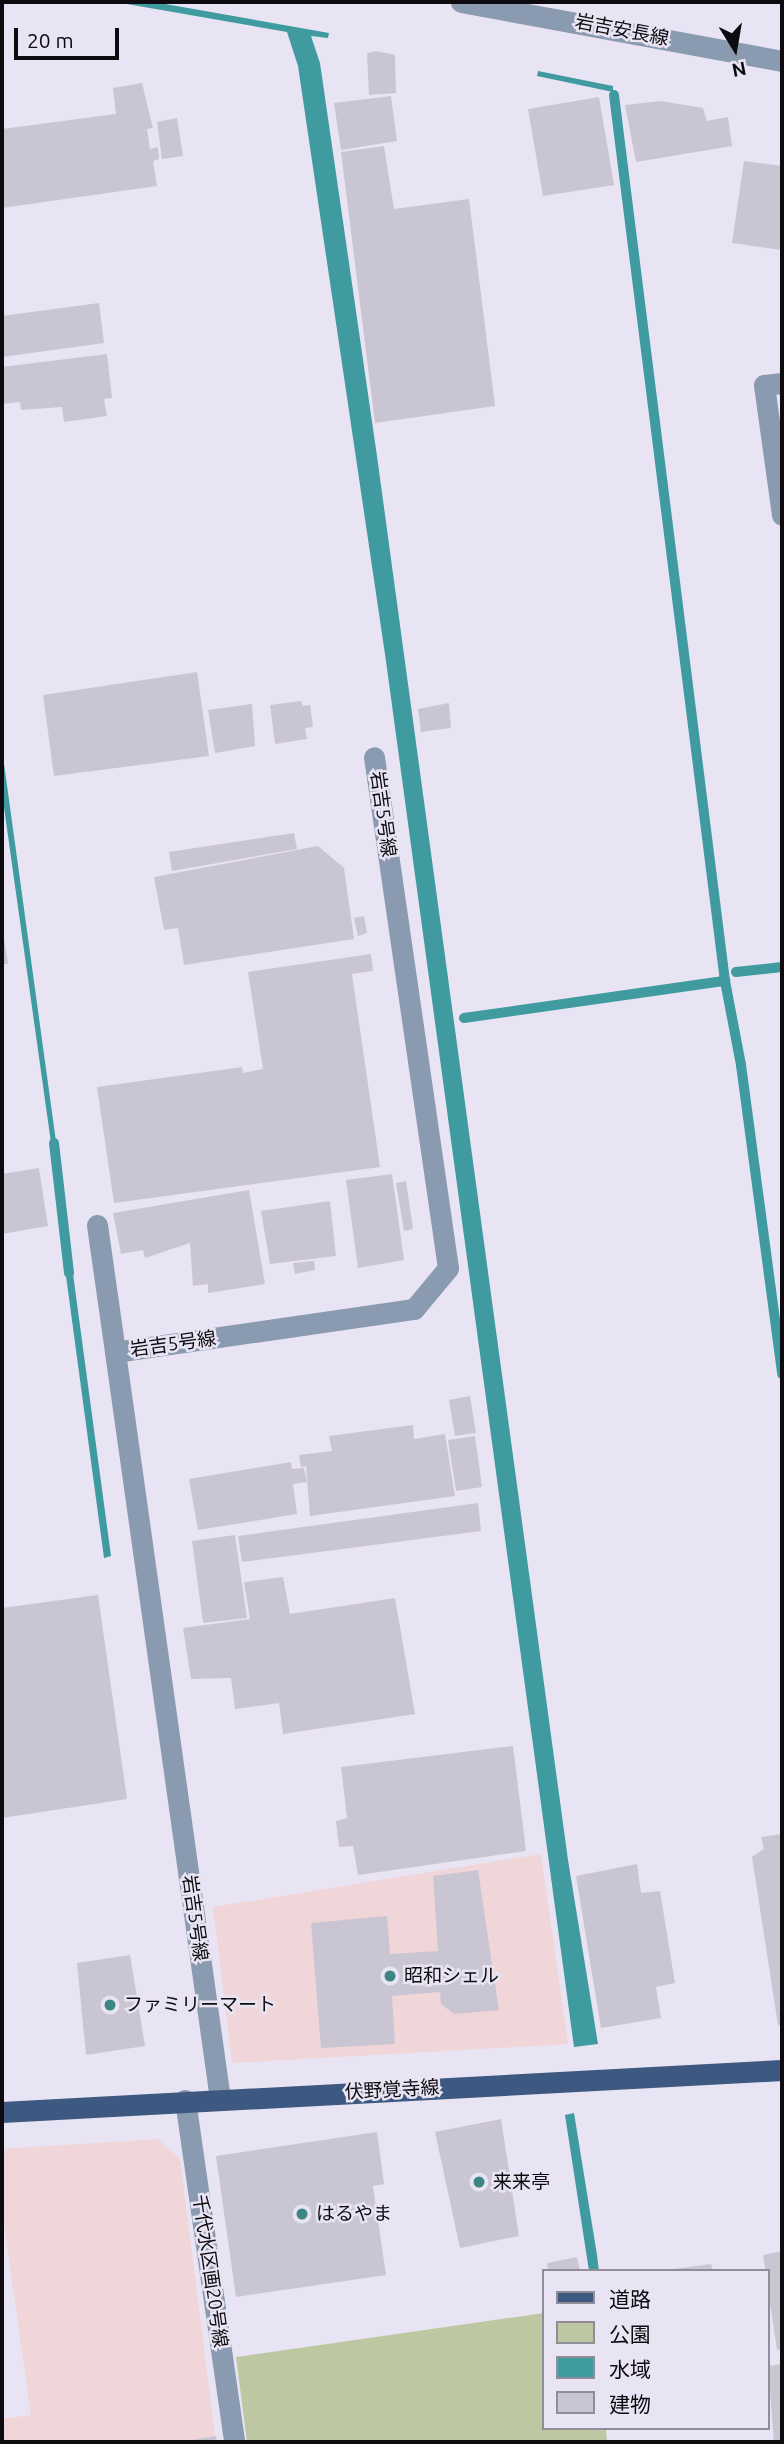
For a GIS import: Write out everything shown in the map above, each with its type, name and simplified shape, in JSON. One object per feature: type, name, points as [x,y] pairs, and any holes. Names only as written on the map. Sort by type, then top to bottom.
[{"type":"main road","name":"伏野覚寺線","points":[[2,2112],[185,2100],[782,2070]]},
{"type":"street","name":"岩吉安長線","points":[[461,2],[782,61]]},
{"type":"street","points":[[782,383],[764,385],[782,515]]},
{"type":"street","name":"岩吉5号線","points":[[220,2099],[115,1352],[414,1309],[448,1268],[374,757]]},
{"type":"street","points":[[97,1225],[115,1352]]},
{"type":"street","name":"千代水区画20号線","points":[[185,2100],[234,2442]]},
{"type":"shaded area","name":"昭和シェル","points":[[541,1854],[568,2044],[232,2063],[213,1907]]},
{"type":"shaded area","points":[[158,2139],[180,2159],[216,2442],[2,2442],[2,2419],[31,2415],[2,2211],[2,2149]]},
{"type":"green space","points":[[542,2313],[542,2430],[606,2430],[607,2442],[247,2442],[236,2357]]},
{"type":"water","points":[[154,2],[329,33],[328,38],[311,36],[320,63],[377,456],[568,1860],[598,2044],[574,2047],[386,661],[298,66],[287,32],[121,3]]},
{"type":"water","points":[[538,71],[613,86],[613,92],[537,76]]},
{"type":"water","points":[[2,749],[58,1156],[53,1157],[2,793]]},
{"type":"water","points":[[71,1259],[111,1556],[104,1558],[64,1261]]},
{"type":"water","points":[[574,2113],[599,2269],[589,2269],[565,2115]]},
{"type":"building","points":[[376,51],[395,55],[396,93],[369,95],[367,53]]},
{"type":"building","points":[[142,83],[153,128],[147,129],[150,149],[158,147],[159,159],[153,161],[157,186],[2,208],[2,129],[116,114],[113,88]]},
{"type":"building","points":[[391,96],[397,141],[341,150],[334,103]]},
{"type":"building","points":[[599,97],[614,185],[543,196],[528,109]]},
{"type":"building","points":[[661,101],[703,108],[707,121],[728,117],[732,146],[636,162],[625,105]]},
{"type":"building","points":[[177,118],[183,156],[162,159],[157,122]]},
{"type":"building","points":[[384,146],[394,209],[469,199],[495,406],[375,423],[341,152]]},
{"type":"building","points":[[744,161],[782,166],[782,250],[732,243]]},
{"type":"building","points":[[99,303],[104,343],[2,357],[2,316]]},
{"type":"building","points":[[107,354],[112,398],[104,399],[107,416],[64,422],[62,407],[21,410],[20,402],[2,404],[2,367]]},
{"type":"building","points":[[197,672],[209,756],[54,776],[43,695]]},
{"type":"building","points":[[301,701],[303,706],[310,705],[313,727],[305,728],[307,739],[275,744],[270,705]]},
{"type":"building","points":[[449,703],[451,728],[421,732],[418,709]]},
{"type":"building","points":[[252,704],[255,746],[215,753],[208,710]]},
{"type":"building","points":[[294,833],[297,849],[172,871],[169,852]]},
{"type":"building","points":[[318,846],[344,868],[354,939],[184,965],[178,928],[164,930],[154,877]]},
{"type":"building","points":[[364,916],[367,933],[358,936],[354,918]]},
{"type":"building","points":[[2,925],[8,964],[2,964]]},
{"type":"building","points":[[371,954],[373,971],[352,974],[380,1167],[114,1203],[97,1087],[242,1067],[243,1073],[263,1069],[248,972]]},
{"type":"building","points":[[39,1168],[48,1226],[2,1234],[2,1174]]},
{"type":"building","points":[[392,1174],[404,1260],[358,1268],[346,1180]]},
{"type":"building","points":[[406,1181],[413,1229],[404,1231],[396,1183]]},
{"type":"building","points":[[249,1190],[265,1284],[208,1293],[208,1284],[193,1286],[190,1243],[145,1258],[143,1250],[121,1254],[113,1213]]},
{"type":"building","points":[[330,1201],[336,1256],[270,1264],[261,1211]]},
{"type":"building","points":[[314,1261],[315,1270],[295,1274],[293,1263]]},
{"type":"building","points":[[470,1396],[476,1433],[455,1436],[449,1400]]},
{"type":"building","points":[[413,1425],[414,1439],[445,1434],[455,1496],[310,1516],[306,1466],[301,1467],[299,1455],[332,1451],[329,1436]]},
{"type":"building","points":[[475,1436],[482,1487],[456,1491],[448,1440]]},
{"type":"building","points":[[291,1462],[292,1469],[304,1468],[307,1482],[293,1484],[297,1514],[198,1530],[189,1479]]},
{"type":"building","points":[[478,1503],[481,1531],[242,1562],[238,1536]]},
{"type":"building","points":[[235,1535],[247,1618],[203,1623],[192,1541]]},
{"type":"building","points":[[283,1577],[290,1614],[395,1598],[415,1714],[283,1734],[279,1703],[235,1709],[231,1678],[191,1679],[183,1628],[250,1619],[244,1582]]},
{"type":"building","points":[[98,1595],[127,1799],[2,1818],[2,1608]]},
{"type":"building","points":[[513,1746],[526,1851],[358,1875],[353,1846],[339,1847],[336,1821],[347,1818],[341,1767]]},
{"type":"building","points":[[782,1834],[782,2025],[778,2025],[752,1857],[764,1849],[761,1837]]},
{"type":"building","points":[[637,1864],[641,1893],[660,1891],[675,1983],[656,1987],[661,2018],[601,2028],[576,1876]]},
{"type":"building","points":[[478,1870],[499,2010],[454,2014],[441,2004],[440,1992],[392,1996],[395,2044],[321,2048],[311,1923],[387,1916],[390,1954],[438,1951],[433,1876]]},
{"type":"building","points":[[130,1955],[145,2046],[86,2055],[77,1963]]},
{"type":"building","points":[[501,2119],[519,2236],[460,2248],[435,2132]]},
{"type":"building","points":[[377,2132],[384,2184],[373,2186],[386,2275],[236,2297],[216,2156]]},
{"type":"building","points":[[782,2251],[782,2349],[777,2350],[770,2302],[770,2269],[765,2269],[763,2255]]},
{"type":"building","points":[[577,2257],[580,2269],[548,2269],[547,2263]]},
{"type":"building","points":[[711,2264],[712,2269],[674,2269]]},
{"type":"building","points":[[782,2364],[782,2442],[774,2442],[770,2366]]},
{"type":"building","points":[[216,2436],[217,2442],[186,2442],[186,2441]]},
{"type":"waterway","points":[[614,95],[725,981],[741,1065],[782,1374]]},
{"type":"waterway","points":[[736,972],[782,967]]},
{"type":"waterway","points":[[464,1018],[725,981]]},
{"type":"waterway","points":[[54,1143],[69,1273]]},
{"type":"place","name":"昭和シェル","points":[[390,1976]]},
{"type":"place","name":"ファミリーマート","points":[[110,2005]]},
{"type":"place","name":"来来亭","points":[[479,2182]]},
{"type":"place","name":"はるやま","points":[[302,2214]]}]
